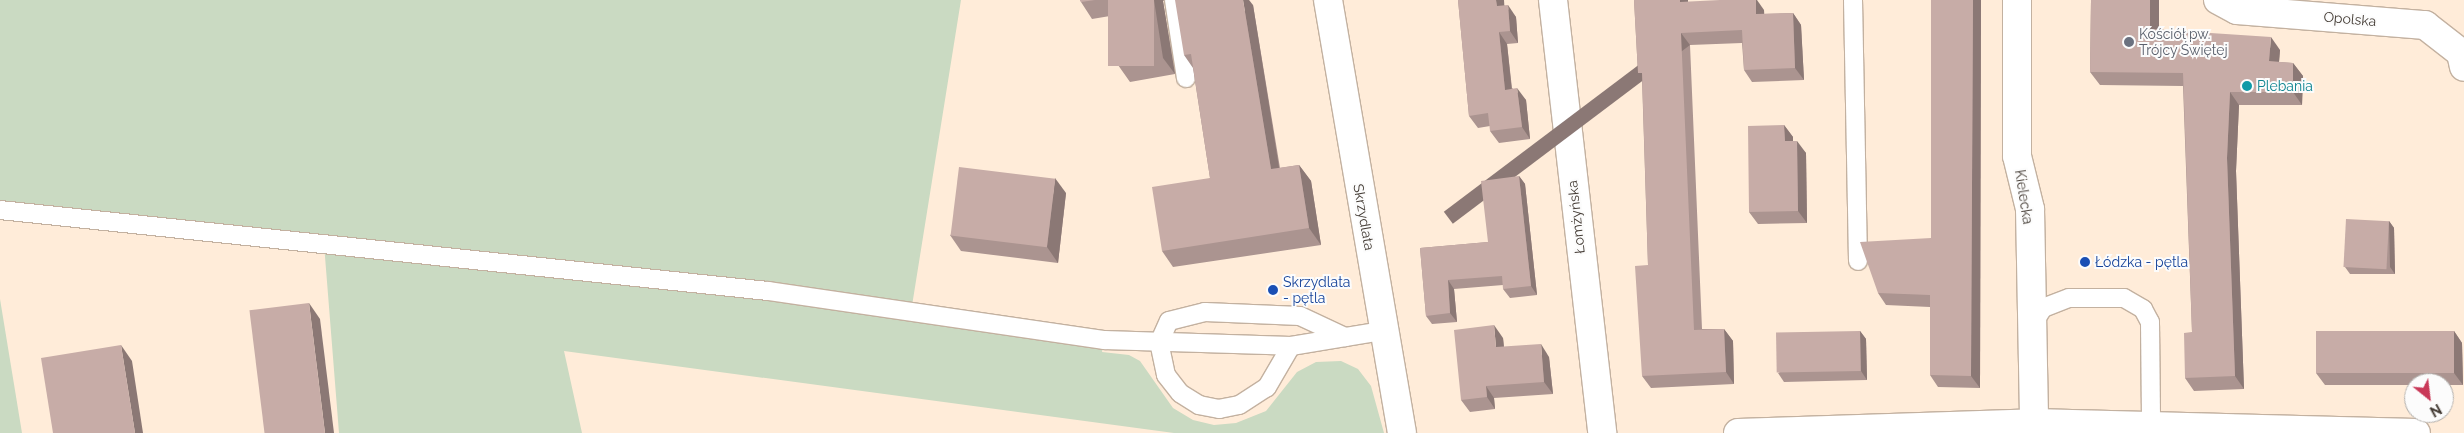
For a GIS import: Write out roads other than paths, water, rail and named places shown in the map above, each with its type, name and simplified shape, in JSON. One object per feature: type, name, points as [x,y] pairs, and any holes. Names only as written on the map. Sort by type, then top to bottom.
[{"type":"street","name":"Skrzydlata","points":[[1328,0],[1383,331],[1402,433]]},
{"type":"street","name":"Łomżyńska","points":[[1553,0],[1602,433]]},
{"type":"street","name":"Kielecka","points":[[2017,0],[2017,156],[2030,209],[2034,423]]},
{"type":"street","name":"Opolska","points":[[2218,0],[2236,10],[2425,25],[2461,53],[2464,67]]},
{"type":"street","points":[[1738,433],[2034,423],[2416,433]]},
{"type":"lane","points":[[1174,0],[1186,78]]},
{"type":"lane","points":[[1853,0],[1858,261]]},
{"type":"lane","points":[[0,210],[768,291],[1104,340],[1291,346],[1383,331]]},
{"type":"lane","points":[[2032,325],[2043,308],[2069,298],[2124,298],[2143,309],[2150,322],[2151,425]]},
{"type":"lane","points":[[1291,346],[1267,387],[1240,405],[1219,409],[1199,405],[1180,393],[1166,375],[1158,343],[1169,321],[1205,312],[1300,316],[1345,337]]},
{"type":"place","name":"Kościół pw. Trójcy Świętej","points":[[2129,42]]},
{"type":"place","name":"Plebania","points":[[2247,86]]},
{"type":"place","name":"Łódzka - pętla","points":[[2085,262]]},
{"type":"place","name":"Skrzydlata - pętla","points":[[1273,290]]}]
